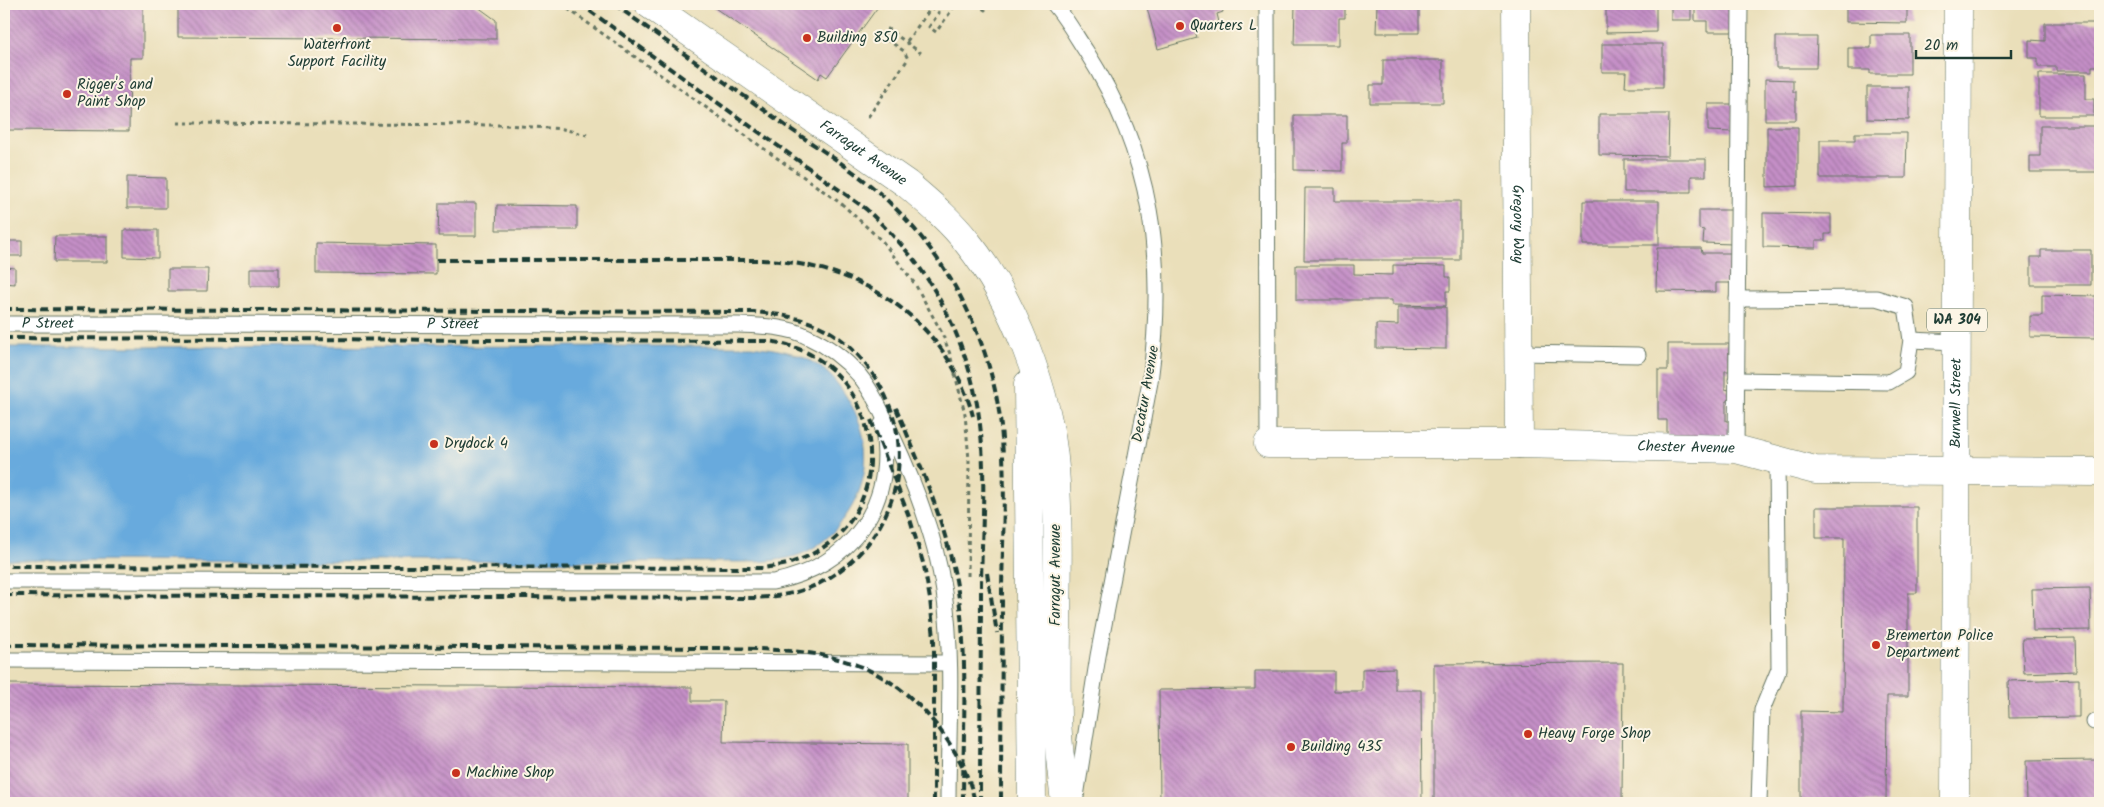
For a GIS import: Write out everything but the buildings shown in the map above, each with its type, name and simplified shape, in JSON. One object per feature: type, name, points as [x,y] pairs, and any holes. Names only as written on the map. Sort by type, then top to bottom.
[{"type":"main road","name":"Farragut Avenue","points":[[649,4],[908,184],[936,209],[967,242],[988,272],[1027,350],[1043,399],[1055,467],[1057,719],[1065,803]]},
{"type":"main road","name":"Gregory Way","points":[[1516,4],[1519,444]]},
{"type":"main road","name":"Burwell Street","points":[[1955,803],[1958,4]]},
{"type":"main road","name":"Farragut Avenue","points":[[1027,350],[1032,803]]},
{"type":"main road","name":"Chester Avenue","points":[[1268,444],[1519,444],[1736,449],[1815,470],[2100,472]]},
{"type":"lane","name":"Decatur Avenue","points":[[1054,4],[1106,84],[1129,135],[1141,170],[1149,209],[1157,292],[1156,339],[1150,382],[1098,656],[1075,803]]},
{"type":"lane","points":[[1267,4],[1268,444]]},
{"type":"lane","points":[[1736,449],[1740,4]]},
{"type":"lane","points":[[1736,380],[1889,382],[1906,372],[1910,340],[1906,307],[1876,298],[1737,299]]},
{"type":"lane","name":"P Street","points":[[4,324],[759,326],[784,329],[808,336],[827,348],[842,358],[860,376],[874,399]]},
{"type":"lane","points":[[1910,340],[1956,342]]},
{"type":"lane","points":[[1518,353],[1638,355]]},
{"type":"lane","points":[[4,581],[751,583],[789,579],[808,572],[838,554],[865,524],[876,502],[884,473],[886,456],[882,423],[874,399]]},
{"type":"lane","points":[[874,399],[906,465],[931,537],[944,592],[949,663],[948,803]]},
{"type":"lane","points":[[1759,803],[1762,710],[1779,669],[1777,460]]},
{"type":"lane","points":[[4,660],[949,663]]},
{"type":"path","points":[[561,4],[842,205],[883,242],[915,284],[942,333],[965,414],[969,460],[968,581]]},
{"type":"path","points":[[908,41],[931,8],[939,14],[929,27],[936,32],[956,4]]},
{"type":"path","points":[[976,4],[985,10],[989,4]]},
{"type":"path","points":[[868,117],[908,59],[904,51],[883,37],[888,29],[908,41],[921,53]]},
{"type":"path","points":[[177,123],[505,125],[563,129],[586,135]]},
{"type":"water","name":"Drydock 4","points":[[752,346],[792,353],[807,359],[823,369],[839,386],[855,411],[864,442],[866,458],[864,474],[853,505],[840,524],[826,539],[807,552],[793,557],[758,562],[4,560],[4,347]]},
{"type":"railway","points":[[580,4],[866,209],[893,235],[917,264],[948,315],[969,372],[981,431],[983,497],[980,803]]},
{"type":"railway","points":[[614,4],[842,164],[879,193],[913,227],[950,278],[965,306],[978,335],[988,365],[996,396],[1003,447],[1001,803]]},
{"type":"railway","points":[[437,260],[762,260],[798,264],[832,272],[864,285],[894,303],[920,325],[943,351],[960,382],[973,416]]},
{"type":"railway","points":[[4,309],[754,312],[784,316],[814,324],[834,334],[859,356],[879,384],[892,412],[898,440],[898,469],[892,497],[881,523],[865,547],[844,568],[818,584],[794,593],[778,596],[752,598],[4,595]]},
{"type":"railway","points":[[4,338],[769,341],[810,354],[840,378],[860,409],[869,444],[868,481],[854,514],[830,543],[793,562],[763,568],[4,566]]},
{"type":"railway","points":[[896,408],[938,514],[956,580],[963,634],[964,662],[963,803]]},
{"type":"railway","points":[[871,420],[910,519],[924,566],[930,599],[934,638],[934,803]]},
{"type":"railway","points":[[987,573],[997,633]]},
{"type":"railway","points":[[4,645],[717,648],[810,653],[838,659],[864,668],[890,682],[914,701],[937,726],[955,753],[965,772],[975,803]]},
{"type":"place","name":"Quarters L","points":[[1180,26]]},
{"type":"place","name":"Waterfront Support Facility","points":[[337,28]]},
{"type":"place","name":"Building 850","points":[[807,38]]},
{"type":"place","name":"Rigger's and Paint Shop","points":[[67,94]]},
{"type":"place","name":"Drydock 4","points":[[434,444]]},
{"type":"place","name":"Bremerton Police Department","points":[[1876,645]]},
{"type":"place","name":"Heavy Forge Shop","points":[[1528,734]]},
{"type":"place","name":"Building 435","points":[[1291,747]]},
{"type":"place","name":"Machine Shop","points":[[456,773]]}]
